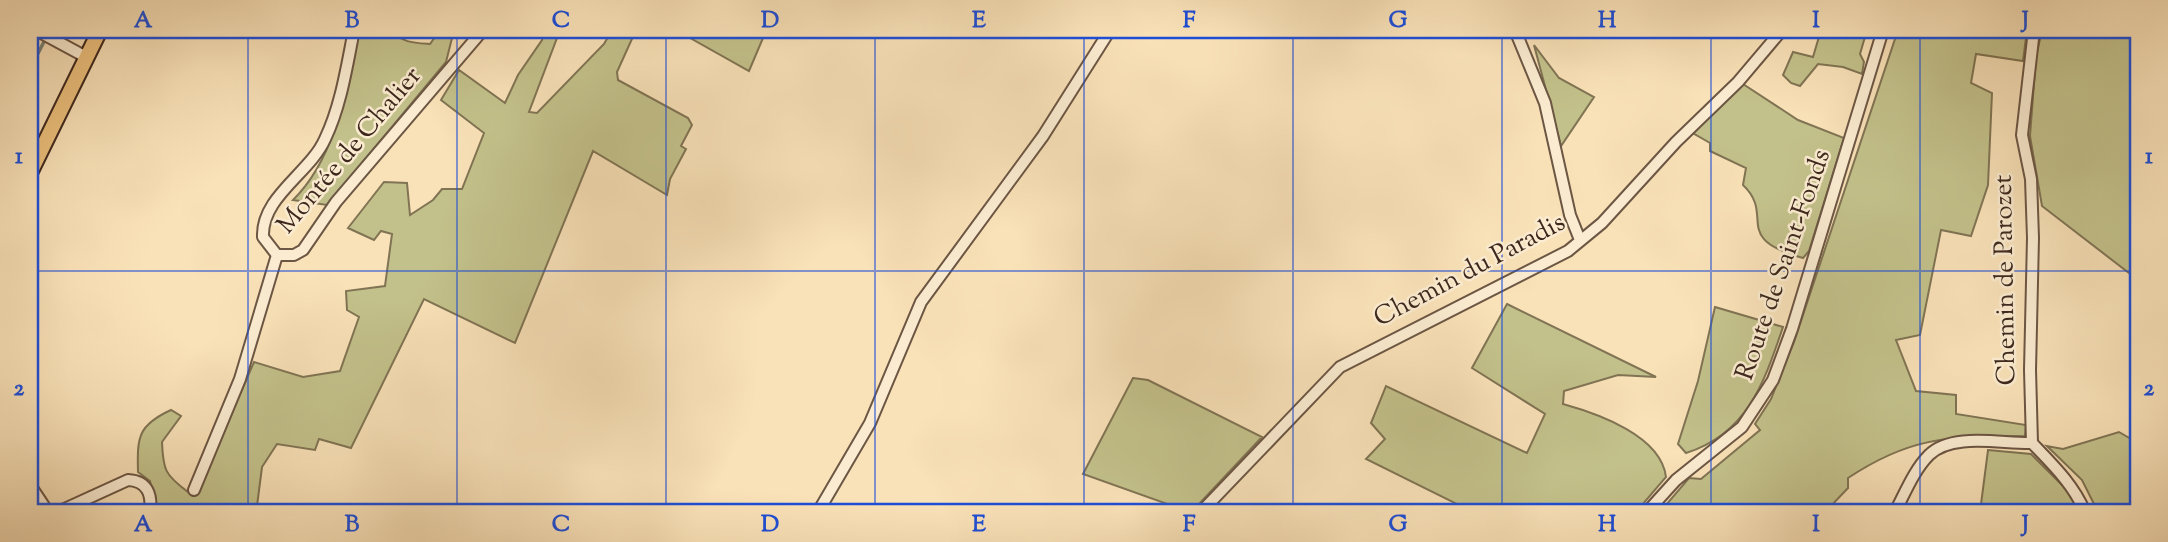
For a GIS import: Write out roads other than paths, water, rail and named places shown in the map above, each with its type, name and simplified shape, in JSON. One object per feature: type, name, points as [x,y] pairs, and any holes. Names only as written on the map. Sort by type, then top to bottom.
[{"type":"main road","points":[[30,173],[100,30]]},
{"type":"street","name":"Montée de Chalier","points":[[354,30],[346,73],[325,140],[264,217],[263,237],[276,255],[293,255],[303,250],[336,202],[483,30]]},
{"type":"street","points":[[818,512],[870,423],[921,302],[1043,136],[1110,30]]},
{"type":"street","points":[[1515,30],[1545,103],[1570,215],[1580,240]]},
{"type":"street","name":"Chemin du Paradis","points":[[1201,512],[1340,367],[1568,251],[1602,223],[1676,142],[1738,82],[1782,30]]},
{"type":"street","name":"Route de Saint-Fonds","points":[[1647,512],[1676,480],[1742,427],[1773,380],[1792,329],[1883,30]]},
{"type":"street","name":"Chemin de Parozet","points":[[2032,443],[2030,370],[2033,238],[2031,179],[2022,135],[2034,30]]},
{"type":"street","points":[[37,31],[86,57]]},
{"type":"street","points":[[194,490],[240,379],[276,255]]},
{"type":"street","points":[[1895,512],[1918,468],[1939,447],[1964,442],[2032,443],[2071,486],[2085,512]]},
{"type":"street","points":[[30,485],[48,512],[60,511],[128,480],[139,480],[146,486],[150,512]]},
{"type":"waterway","points":[[30,69],[50,30]]}]
